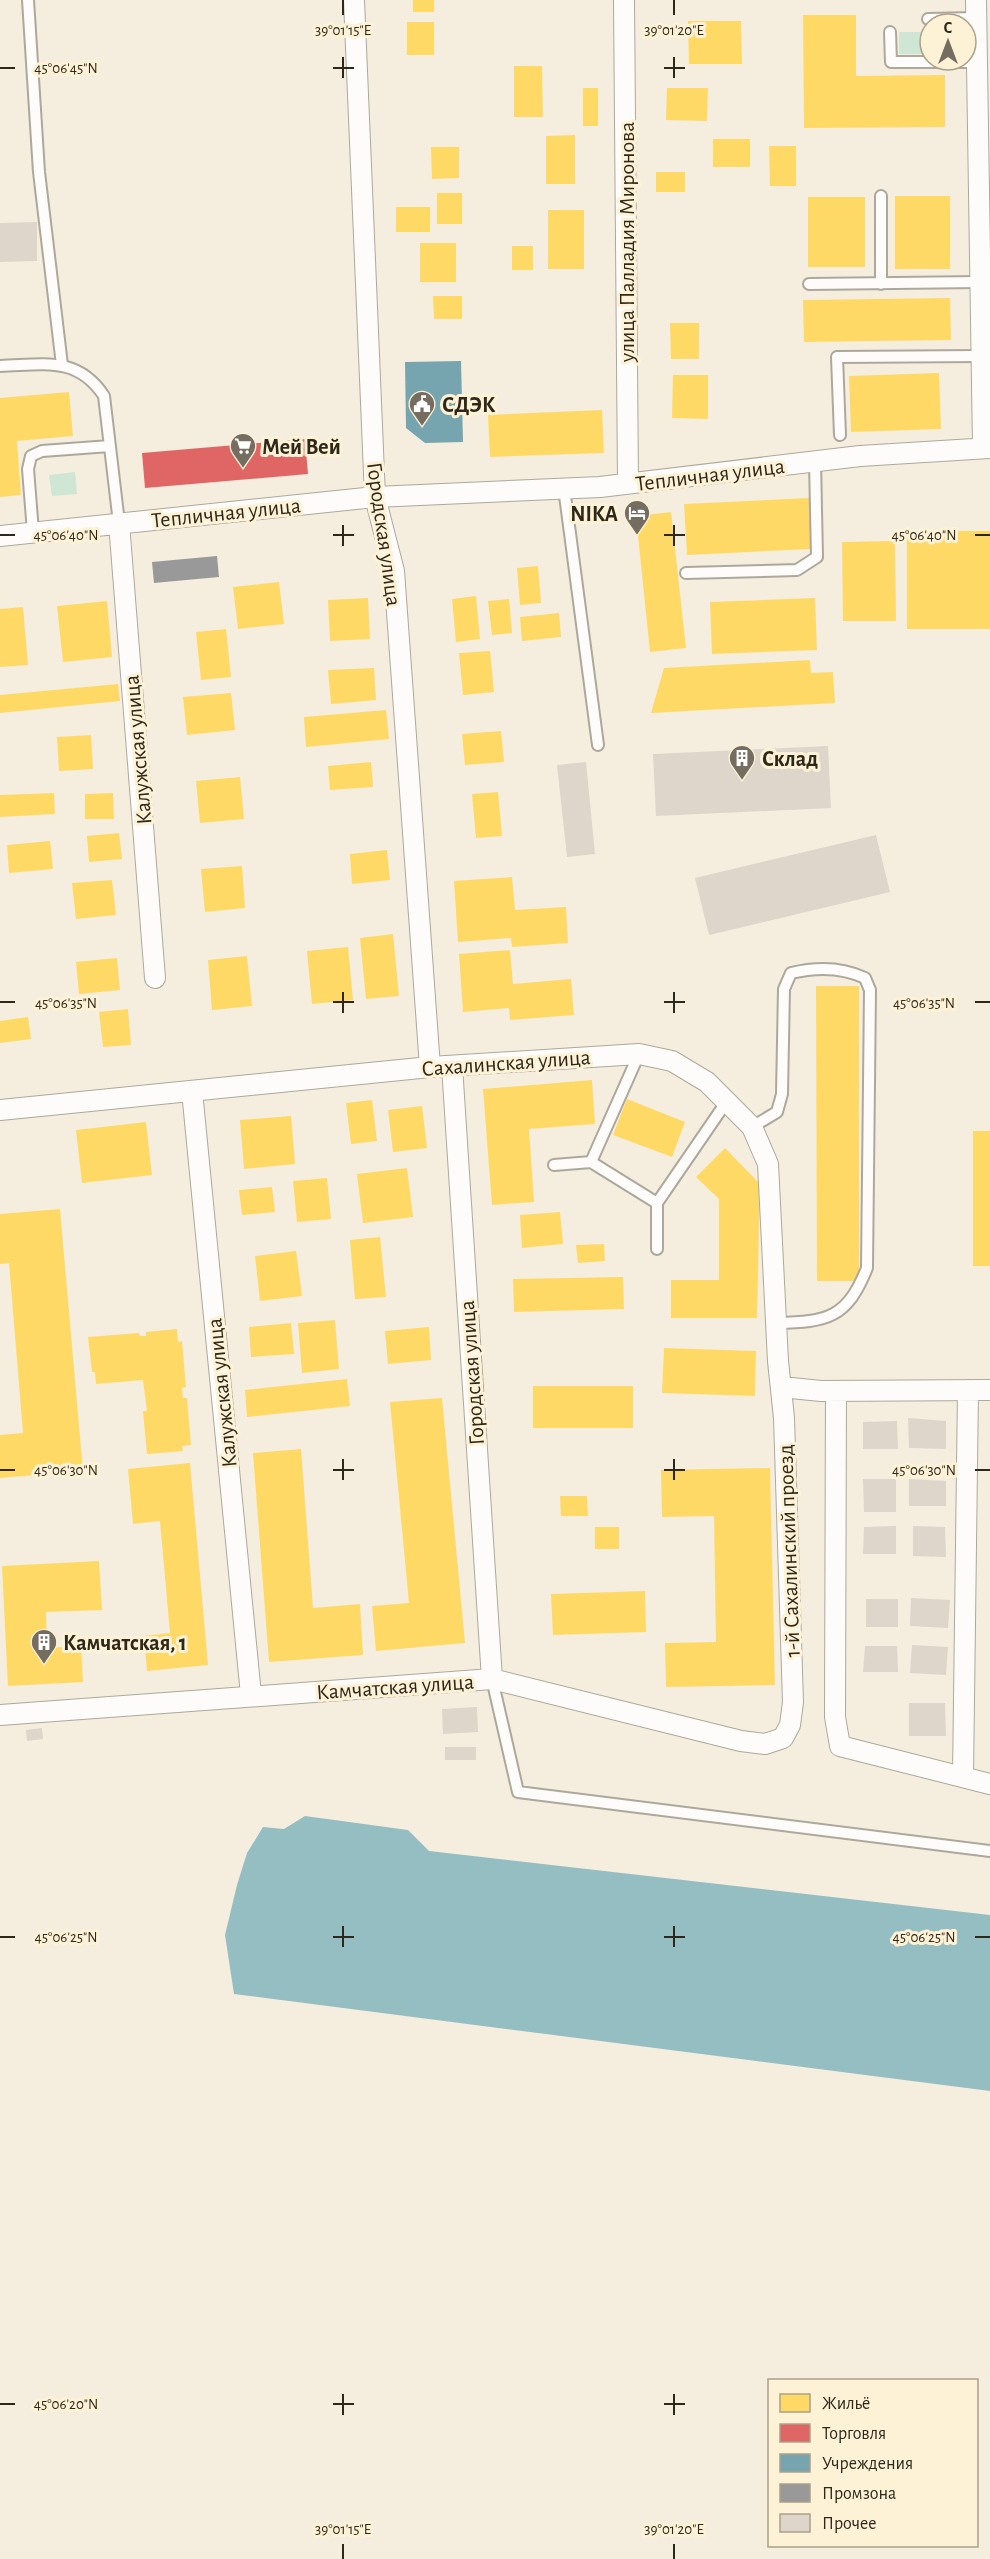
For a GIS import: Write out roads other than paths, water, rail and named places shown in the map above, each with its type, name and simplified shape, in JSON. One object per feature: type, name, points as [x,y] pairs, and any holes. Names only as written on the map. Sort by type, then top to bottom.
[{"type":"street","name":"Городская улица","points":[[354,0],[375,497],[394,571],[430,1067]]},
{"type":"street","name":"улица Палладия Миронова","points":[[624,0],[628,483]]},
{"type":"street","points":[[976,72],[985,249],[980,282],[986,448]]},
{"type":"street","name":"Тепличная улица","points":[[0,536],[375,497],[628,483],[815,461],[986,448]]},
{"type":"street","name":"Калужская улица","points":[[119,523],[155,978]]},
{"type":"street","name":"Сахалинская улица","points":[[0,1110],[430,1067],[639,1054],[672,1061],[707,1082],[752,1127],[768,1164],[778,1361]]},
{"type":"street","name":"Городская улица","points":[[452,1066],[492,1679]]},
{"type":"street","name":"Калужская улица","points":[[192,1091],[251,1695]]},
{"type":"street","name":"1-й Сахалинский проезд","points":[[778,1361],[784,1429],[793,1702],[790,1725],[783,1738]]},
{"type":"street","points":[[781,1387],[836,1391],[990,1390]]},
{"type":"street","points":[[963,1777],[968,1390]]},
{"type":"street","points":[[836,1391],[835,1717],[840,1746],[990,1784]]},
{"type":"street","name":"Камчатская улица","points":[[0,1714],[492,1679],[741,1741],[765,1744],[783,1738]]},
{"type":"lane","points":[[28,0],[39,172],[62,365]]},
{"type":"lane","points":[[890,32],[891,62],[918,62]]},
{"type":"lane","points":[[882,196],[882,284]]},
{"type":"lane","points":[[809,284],[980,282]]},
{"type":"lane","points":[[840,435],[837,357],[981,356]]},
{"type":"lane","points":[[0,366],[62,365],[76,369],[87,375],[104,396],[119,523]]},
{"type":"lane","points":[[33,532],[28,469],[31,456],[42,451],[110,446]]},
{"type":"lane","points":[[686,573],[797,570],[817,557],[815,461]]},
{"type":"lane","points":[[564,488],[598,745]]},
{"type":"lane","points":[[752,1127],[777,1112],[782,1094],[784,989],[791,974],[808,969],[848,970],[865,978],[870,990],[867,1268],[860,1287],[847,1304],[832,1315],[814,1322],[776,1323]]},
{"type":"lane","points":[[591,1162],[639,1054]]},
{"type":"lane","points":[[657,1249],[657,1203],[727,1101]]},
{"type":"lane","points":[[554,1165],[591,1162],[657,1203]]},
{"type":"lane","points":[[492,1679],[518,1792],[990,1851]]},
{"type":"water","points":[[305,1816],[408,1830],[429,1851],[990,1915],[990,2091],[234,1994],[225,1935],[247,1853],[263,1827],[284,1829]]},
{"type":"place","name":"СДЭК","points":[[422,427]]},
{"type":"place","name":"Мей Вей","points":[[243,469]]},
{"type":"place","name":"NIKA","points":[[637,536]]},
{"type":"place","name":"Склад","points":[[742,781]]},
{"type":"place","name":"Камчатская, 1","points":[[44,1665]]}]
